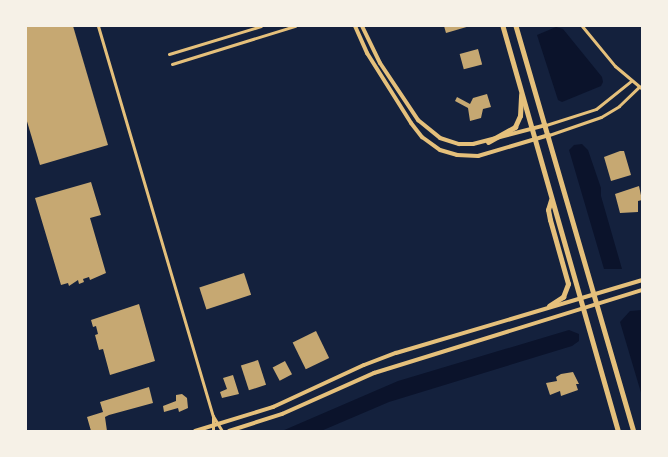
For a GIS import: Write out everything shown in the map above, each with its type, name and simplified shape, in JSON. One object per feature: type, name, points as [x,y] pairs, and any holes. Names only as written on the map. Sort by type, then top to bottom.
[{"type":"main road","points":[[503,26],[618,431]]},
{"type":"main road","points":[[516,26],[634,431]]},
{"type":"main road","points":[[488,142],[516,127],[520,116],[521,89]]},
{"type":"main road","points":[[549,306],[563,297],[568,284],[548,210],[552,198]]},
{"type":"street","points":[[98,26],[213,416],[222,431]]},
{"type":"street","points":[[169,54],[261,26]]},
{"type":"street","points":[[172,64],[295,26]]},
{"type":"street","points":[[355,26],[369,57],[411,123],[434,146],[457,155],[478,156],[549,135],[601,117],[619,106],[640,88],[596,46],[582,26]]},
{"type":"street","points":[[362,26],[380,63],[418,120],[429,131],[440,138],[459,144],[488,142],[532,130],[596,109],[631,81]]},
{"type":"street","points":[[195,431],[289,400],[379,359],[549,306],[642,280]]},
{"type":"street","points":[[228,431],[282,414],[374,373],[642,290]]},
{"type":"street","points":[[213,416],[213,431]]},
{"type":"water","points":[[556,27],[563,29],[602,77],[603,82],[601,86],[562,102],[558,100],[537,35]]},
{"type":"water","points":[[582,144],[588,150],[601,188],[601,196],[622,269],[604,269],[569,150],[574,145]]},
{"type":"water","points":[[642,310],[642,396],[620,322],[630,311]]},
{"type":"water","points":[[569,330],[579,334],[579,341],[572,346],[389,402],[321,431],[282,431],[398,381]]},
{"type":"building","points":[[26,26],[73,26],[108,145],[40,165],[26,118]]},
{"type":"building","points":[[444,26],[470,26],[446,33]]},
{"type":"building","points":[[478,49],[482,64],[464,69],[460,54]]},
{"type":"building","points":[[487,94],[491,107],[483,109],[481,118],[470,121],[468,108],[455,101],[457,97],[470,104],[473,98]]},
{"type":"building","points":[[624,151],[631,175],[611,181],[604,157]]},
{"type":"building","points":[[91,182],[101,215],[90,218],[106,273],[90,280],[89,277],[83,279],[84,282],[79,284],[78,280],[69,286],[68,283],[61,285],[35,198]]},
{"type":"building","points":[[639,186],[642,200],[638,201],[638,212],[620,213],[615,194]]},
{"type":"building","points":[[244,273],[251,295],[206,309],[199,288]]},
{"type":"building","points":[[139,304],[155,361],[110,375],[103,349],[99,350],[95,335],[98,334],[96,326],[93,327],[91,320]]},
{"type":"building","points":[[316,331],[329,358],[306,369],[293,342]]},
{"type":"building","points":[[258,360],[266,385],[249,390],[241,366]]},
{"type":"building","points":[[285,361],[292,374],[280,381],[273,368]]},
{"type":"building","points":[[573,372],[579,384],[576,384],[578,390],[561,396],[560,391],[550,395],[546,383],[557,381],[556,377],[561,374]]},
{"type":"building","points":[[233,375],[239,394],[222,398],[220,392],[227,389],[223,378]]},
{"type":"building","points":[[149,387],[153,403],[109,415],[105,417],[107,431],[91,431],[87,417],[103,412],[100,402]]},
{"type":"building","points":[[182,394],[187,398],[188,408],[179,412],[178,408],[164,412],[163,406],[176,401],[176,395]]}]
